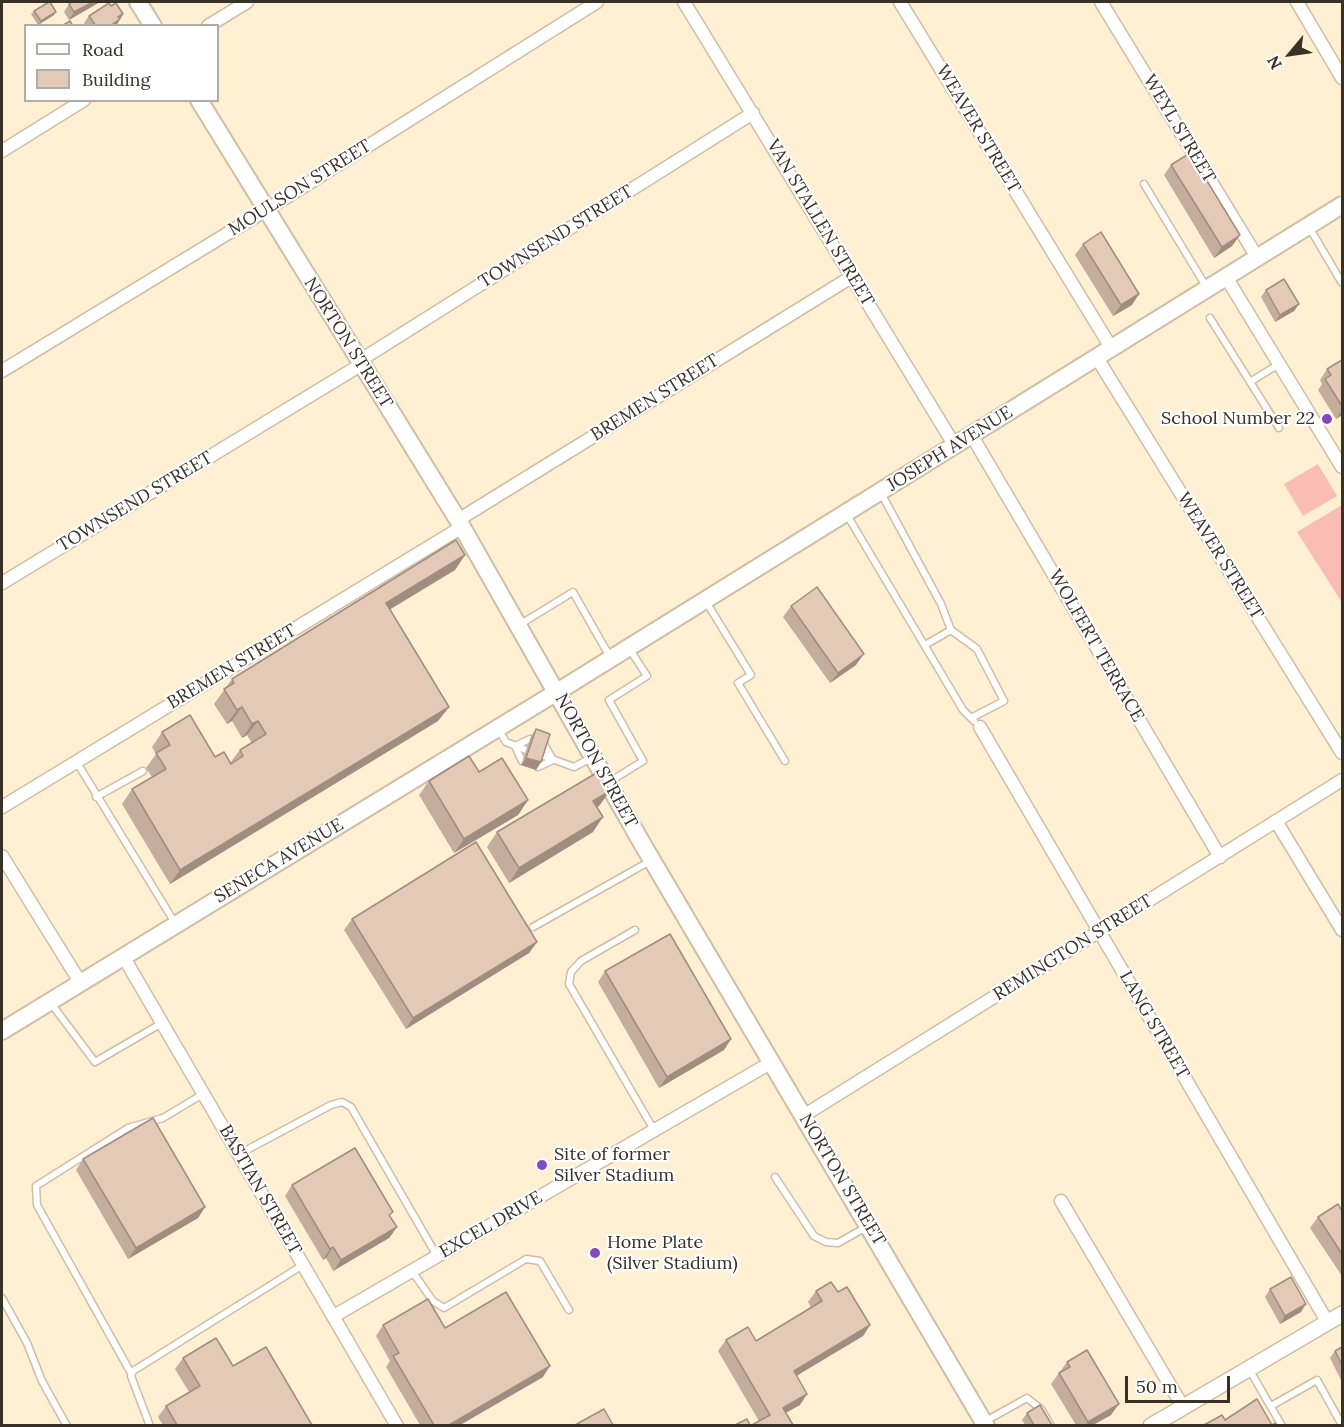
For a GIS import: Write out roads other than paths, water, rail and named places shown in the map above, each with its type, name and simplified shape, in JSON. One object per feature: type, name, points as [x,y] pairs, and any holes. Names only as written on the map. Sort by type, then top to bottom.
[{"type":"main road","points":[[138,2],[152,24]]},
{"type":"main road","name":"NORTON STREET","points":[[200,102],[460,524],[652,860],[985,1424]]},
{"type":"main road","name":"JOSEPH AVENUE","points":[[558,692],[628,646],[972,436],[1257,257],[1308,226],[1341,210]]},
{"type":"main road","name":"SENECA AVENUE","points":[[2,1031],[558,692]]},
{"type":"street","points":[[211,24],[247,2]]},
{"type":"street","name":"MOULSON STREET","points":[[2,371],[266,210],[597,2]]},
{"type":"street","name":"VAN STALLEN STREET","points":[[684,2],[853,276],[954,446]]},
{"type":"street","name":"WEAVER STREET","points":[[900,2],[1112,349]]},
{"type":"street","name":"WEYL STREET","points":[[1101,2],[1257,257]]},
{"type":"street","points":[[1297,2],[1342,78]]},
{"type":"street","points":[[2,151],[81,102]]},
{"type":"street","name":"TOWNSEND STREET","points":[[2,583],[360,363],[753,112]]},
{"type":"street","name":"BREMEN STREET","points":[[2,807],[460,524],[853,276]]},
{"type":"street","points":[[1226,277],[1342,467]]},
{"type":"street","name":"WEAVER STREET","points":[[1097,358],[1342,753]]},
{"type":"street","name":"WOLFERT TERRACE","points":[[972,436],[1220,857]]},
{"type":"street","name":"LANG STREET","points":[[980,728],[1328,1323]]},
{"type":"street","name":"REMINGTON STREET","points":[[803,1116],[1342,780]]},
{"type":"street","points":[[1276,821],[1342,930]]},
{"type":"street","points":[[2,856],[80,982]]},
{"type":"street","name":"BASTIAN STREET","points":[[123,956],[397,1425]]},
{"type":"street","name":"EXCEL DRIVE","points":[[334,1316],[772,1062]]},
{"type":"street","points":[[1061,1201],[1183,1407]]},
{"type":"street","points":[[1151,1425],[1342,1314]]},
{"type":"lane","points":[[1144,184],[1207,289]]},
{"type":"lane","points":[[1308,226],[1342,283]]},
{"type":"lane","points":[[1210,318],[1279,428]]},
{"type":"lane","points":[[1250,382],[1279,364]]},
{"type":"lane","points":[[880,492],[941,604],[951,630],[977,649],[1004,701],[971,718]]},
{"type":"lane","points":[[846,513],[963,710],[980,728]]},
{"type":"lane","points":[[518,625],[573,592],[610,658]]},
{"type":"lane","points":[[705,599],[751,675],[738,682],[784,761]]},
{"type":"lane","points":[[925,645],[951,630]]},
{"type":"lane","points":[[608,782],[643,761],[609,700],[646,676],[628,646]]},
{"type":"lane","points":[[498,728],[506,742],[526,750]]},
{"type":"lane","points":[[515,746],[530,738]]},
{"type":"lane","points":[[544,744],[553,760]]},
{"type":"lane","points":[[515,746],[522,761]]},
{"type":"lane","points":[[541,755],[574,767],[593,756]]},
{"type":"lane","points":[[538,767],[553,760]]},
{"type":"lane","points":[[76,761],[176,924]]},
{"type":"lane","points":[[96,797],[143,771]]},
{"type":"lane","points":[[533,927],[652,860]]},
{"type":"lane","points":[[635,930],[581,962],[571,972],[569,984],[654,1131]]},
{"type":"lane","points":[[50,1001],[95,1062],[162,1023]]},
{"type":"lane","points":[[150,1425],[131,1373],[37,1205],[36,1186],[128,1128],[163,1118],[203,1094]]},
{"type":"lane","points":[[239,1154],[342,1102],[351,1107],[437,1256]]},
{"type":"lane","points":[[775,1177],[814,1236],[826,1242],[838,1243],[868,1226]]},
{"type":"lane","points":[[412,1271],[432,1302],[444,1308],[526,1259],[540,1261],[569,1310]]},
{"type":"lane","points":[[131,1373],[304,1265]]},
{"type":"lane","points":[[2,1298],[27,1343],[42,1381],[67,1425]]},
{"type":"lane","points":[[1249,1368],[1282,1425]]},
{"type":"lane","points":[[1271,1406],[1317,1380],[1342,1425]]},
{"type":"lane","points":[[985,1424],[1027,1398],[1041,1409],[1051,1425]]},
{"type":"place","name":"School Number 22","points":[[1327,419]]},
{"type":"place","name":"Site of former Silver Stadium","points":[[542,1165]]},
{"type":"place","name":"Home Plate (Silver Stadium)","points":[[595,1253]]}]
